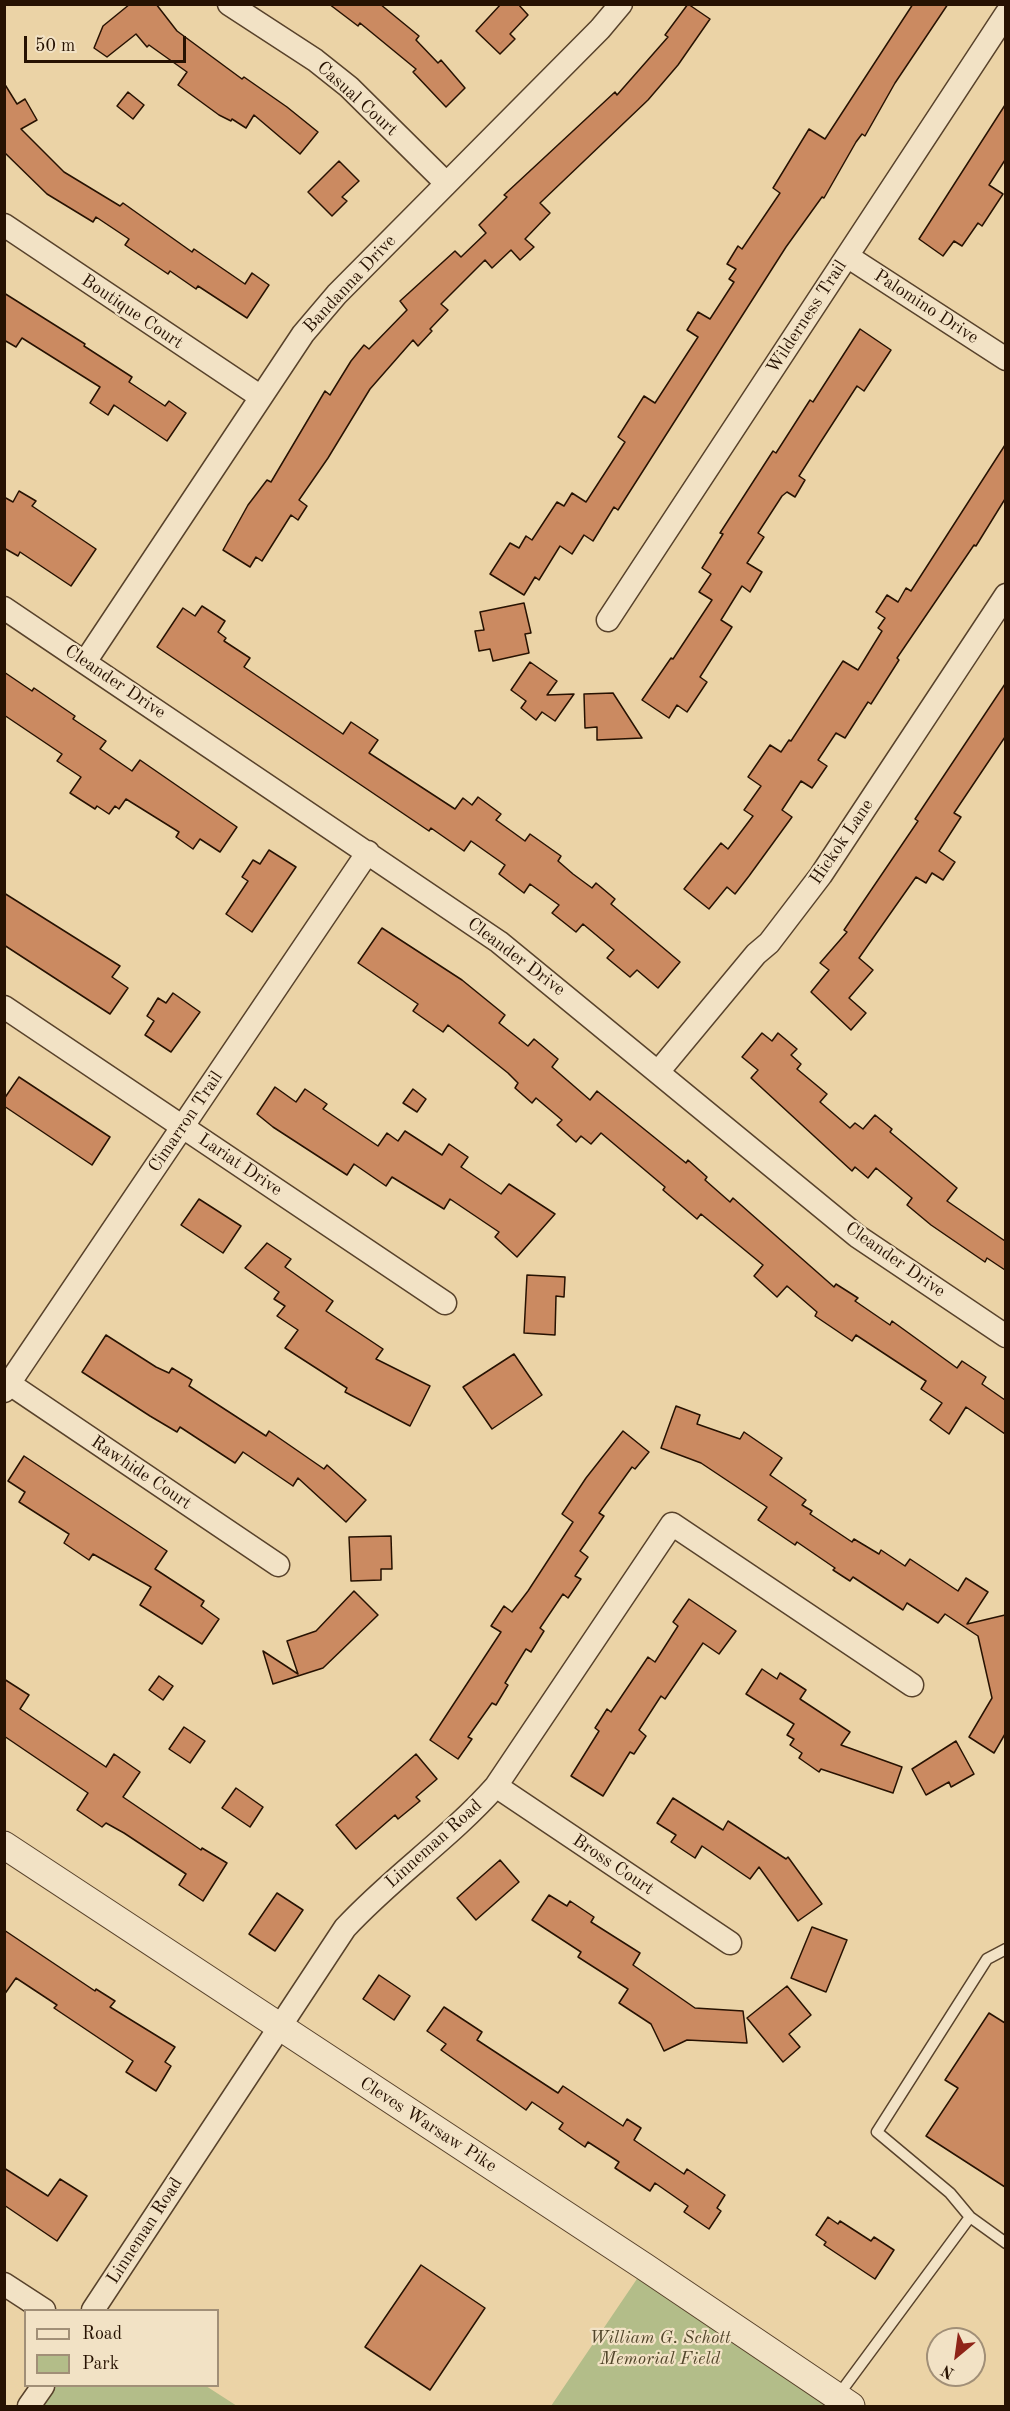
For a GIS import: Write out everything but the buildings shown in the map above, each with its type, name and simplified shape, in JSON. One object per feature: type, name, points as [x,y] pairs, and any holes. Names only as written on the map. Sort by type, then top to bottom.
[{"type":"street","name":"Casual Court","points":[[229,4],[315,60],[349,87],[446,183]]},
{"type":"street","name":"Bandanna Drive","points":[[85,662],[303,334],[336,294],[600,29],[621,4]]},
{"type":"street","name":"Wilderness Trail","points":[[608,620],[1005,14]]},
{"type":"street","name":"Boutique Court","points":[[4,225],[261,397]]},
{"type":"street","name":"Palomino Drive","points":[[847,256],[1005,359]]},
{"type":"street","name":"Hickok Lane","points":[[658,1072],[756,954],[769,943],[821,875],[1005,595]]},
{"type":"street","name":"Cleander Drive","points":[[4,608],[499,942],[857,1236],[1005,1336]]},
{"type":"street","name":"Cimarron Trail","points":[[6,1385],[368,852]]},
{"type":"street","name":"Lariat Drive","points":[[4,1007],[445,1303]]},
{"type":"street","name":"Rawhide Court","points":[[6,1385],[278,1564]]},
{"type":"street","name":"Linneman Road","points":[[94,2309],[345,1928],[368,1902],[470,1816],[496,1786],[672,1524],[912,1685]]},
{"type":"street","name":"Bross Court","points":[[496,1786],[730,1943]]},
{"type":"street","name":"Cleves Warsaw Pike","points":[[4,1845],[278,2028],[636,2261],[844,2402]]},
{"type":"street","points":[[4,2284],[42,2309]]},
{"type":"street","points":[[29,2406],[42,2387]]},
{"type":"lane","points":[[1005,1949],[987,1959],[877,2132],[950,2193],[970,2217],[1005,2243]]},
{"type":"lane","points":[[844,2402],[970,2217]]},
{"type":"green space","name":"William G. Schott Memorial Field","points":[[645,2267],[849,2406],[551,2406]]},
{"type":"green space","points":[[42,2387],[208,2387],[237,2406],[29,2406]]}]
